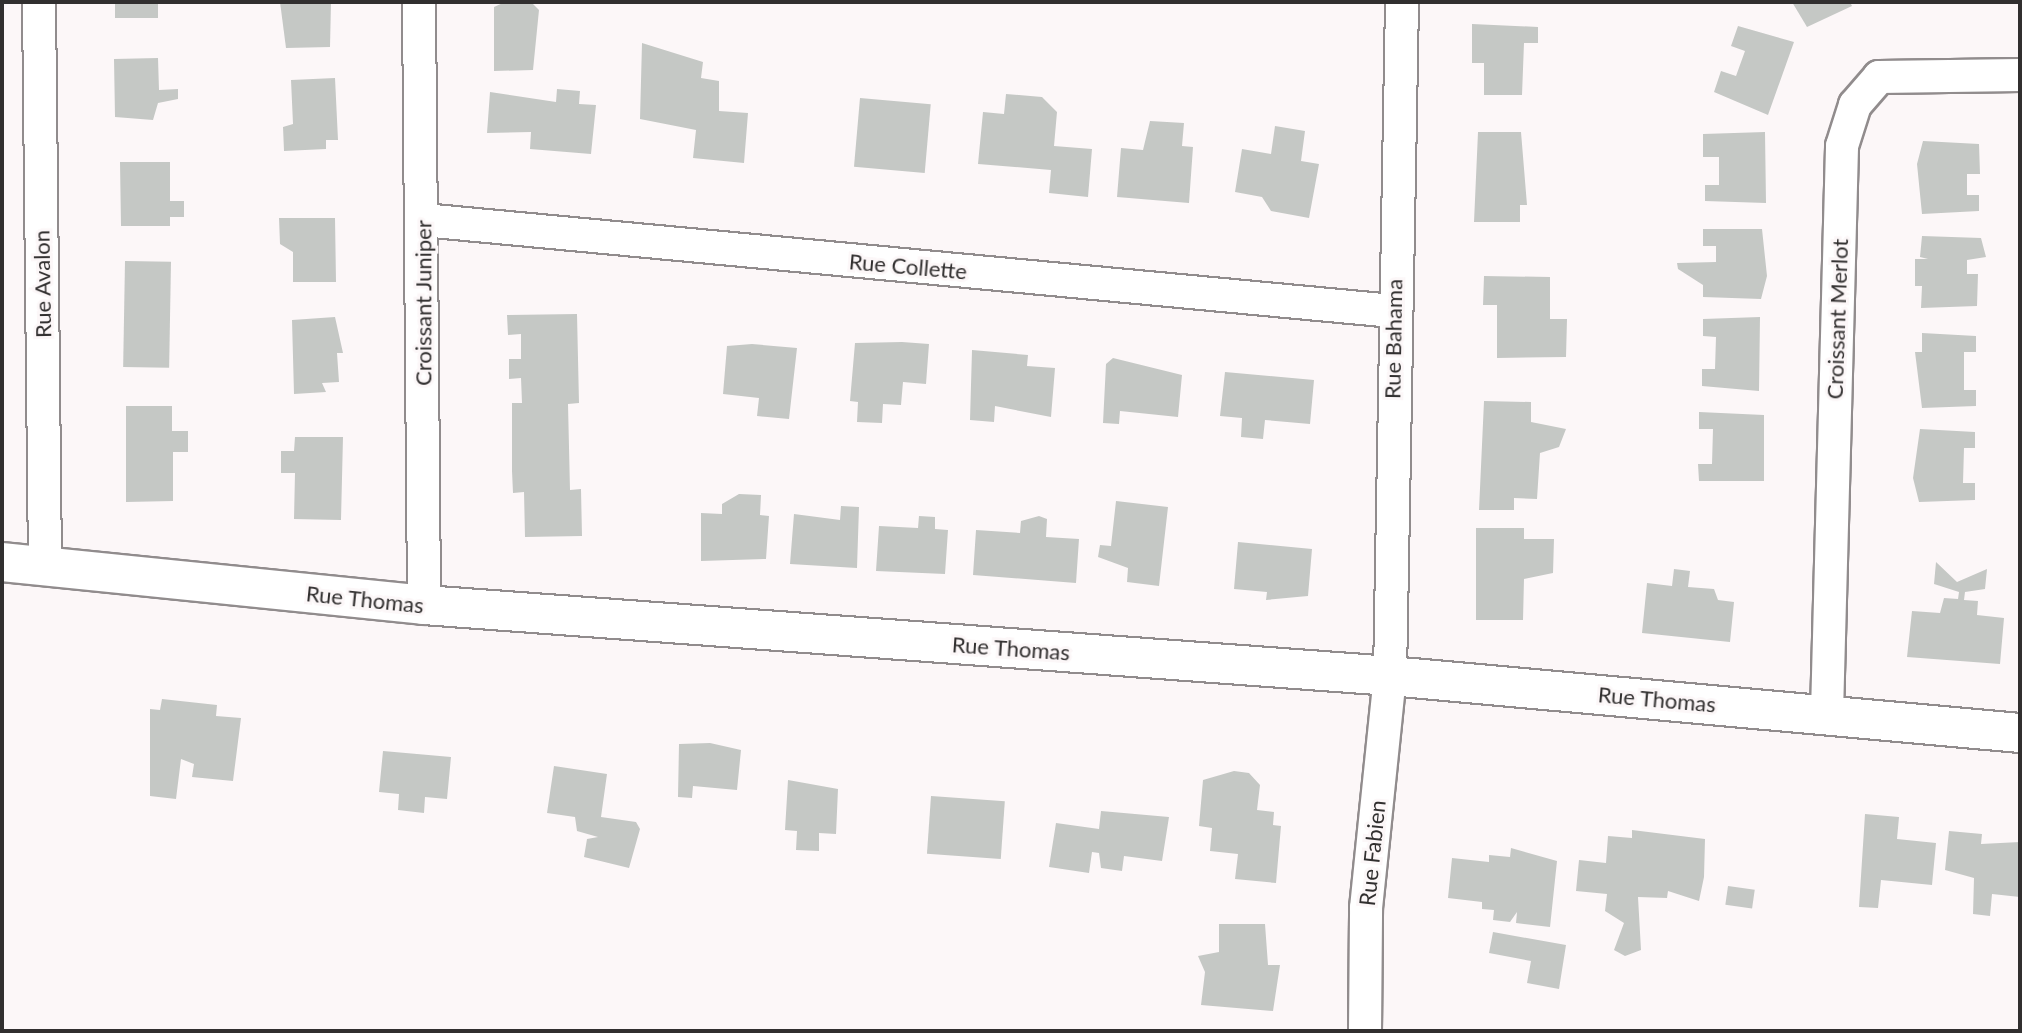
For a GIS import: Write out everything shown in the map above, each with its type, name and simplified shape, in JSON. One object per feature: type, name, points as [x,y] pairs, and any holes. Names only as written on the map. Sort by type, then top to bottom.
[{"type":"street","name":"Rue Avalon","points":[[39,2],[45,566]]},
{"type":"street","name":"Croissant Juniper","points":[[419,2],[424,605]]},
{"type":"street","name":"Rue Bahama","points":[[1390,676],[1393,311],[1402,2]]},
{"type":"street","name":"Croissant Merlot","points":[[1827,713],[1842,146],[1855,105],[1879,77],[2020,75]]},
{"type":"street","name":"Rue Collette","points":[[423,220],[1393,311]]},
{"type":"street","name":"Rue Thomas","points":[[2,562],[424,605],[1390,676],[1827,713],[2020,733]]},
{"type":"street","name":"Rue Fabien","points":[[1365,1031],[1366,908],[1390,676]]},
{"type":"building","points":[[115,2],[158,2],[158,18],[115,18]]},
{"type":"building","points":[[280,2],[331,2],[330,47],[286,48]]},
{"type":"building","points":[[505,2],[531,2],[539,10],[533,70],[494,71],[494,7]]},
{"type":"building","points":[[1792,2],[1850,2],[1852,6],[1807,27]]},
{"type":"building","points":[[1472,24],[1538,27],[1538,43],[1524,43],[1522,95],[1484,95],[1484,63],[1472,63]]},
{"type":"building","points":[[1738,26],[1794,42],[1768,115],[1714,92],[1721,71],[1736,76],[1745,51],[1731,46]]},
{"type":"building","points":[[642,43],[703,62],[701,78],[719,81],[719,111],[748,113],[744,163],[693,158],[696,130],[640,119]]},
{"type":"building","points":[[158,58],[159,90],[178,89],[178,99],[158,103],[153,120],[115,117],[114,59]]},
{"type":"building","points":[[335,78],[338,140],[326,140],[326,149],[284,151],[283,127],[293,124],[291,80]]},
{"type":"building","points":[[557,89],[580,91],[579,104],[596,105],[591,154],[530,149],[531,132],[487,133],[490,92],[556,102]]},
{"type":"building","points":[[1006,94],[1042,97],[1057,112],[1054,146],[1092,149],[1088,197],[1049,193],[1051,170],[978,164],[983,112],[1004,114]]},
{"type":"building","points":[[860,98],[931,104],[925,173],[854,167]]},
{"type":"building","points":[[1150,121],[1184,123],[1182,146],[1193,147],[1189,203],[1117,197],[1121,148],[1143,150]]},
{"type":"building","points":[[1275,126],[1305,131],[1301,161],[1319,164],[1309,218],[1271,211],[1262,197],[1235,192],[1242,149],[1271,154]]},
{"type":"building","points":[[1478,132],[1521,132],[1527,205],[1520,205],[1520,222],[1474,222]]},
{"type":"building","points":[[1765,132],[1766,203],[1705,201],[1705,185],[1719,185],[1719,157],[1703,157],[1703,134]]},
{"type":"building","points":[[1923,141],[1979,144],[1980,174],[1967,174],[1967,195],[1979,195],[1979,211],[1922,214],[1917,164]]},
{"type":"building","points":[[120,162],[170,162],[170,201],[184,201],[184,217],[170,217],[170,226],[121,226]]},
{"type":"building","points":[[279,218],[335,218],[336,282],[293,282],[293,252],[280,244]]},
{"type":"building","points":[[1703,229],[1762,229],[1767,276],[1761,299],[1703,297],[1703,285],[1678,269],[1677,263],[1716,262],[1716,246],[1703,246]]},
{"type":"building","points":[[1922,236],[1981,238],[1986,257],[1967,260],[1967,274],[1978,274],[1977,306],[1921,308],[1922,286],[1915,286],[1915,259],[1928,259],[1920,257]]},
{"type":"building","points":[[125,261],[171,262],[169,368],[123,367]]},
{"type":"building","points":[[1484,276],[1550,277],[1550,319],[1567,319],[1566,357],[1497,358],[1497,305],[1483,305]]},
{"type":"building","points":[[577,314],[579,403],[568,404],[570,490],[581,489],[582,536],[525,537],[524,492],[513,493],[512,471],[512,403],[522,403],[521,378],[509,379],[509,359],[521,359],[521,334],[508,335],[507,315]]},
{"type":"building","points":[[335,317],[343,353],[337,353],[339,382],[322,383],[326,392],[294,394],[292,320]]},
{"type":"building","points":[[1760,317],[1759,391],[1702,386],[1702,369],[1715,369],[1716,337],[1703,336],[1703,319]]},
{"type":"building","points":[[1922,333],[1976,336],[1976,352],[1964,352],[1964,390],[1976,390],[1976,406],[1922,408],[1915,352],[1922,352]]},
{"type":"building","points":[[855,343],[929,344],[926,384],[903,382],[901,405],[883,404],[882,423],[857,422],[858,402],[850,401]]},
{"type":"building","points":[[752,344],[797,348],[789,419],[757,416],[759,398],[723,394],[727,346]]},
{"type":"building","points":[[972,350],[1028,355],[1027,366],[1055,368],[1051,417],[995,406],[994,422],[970,420]]},
{"type":"building","points":[[1113,358],[1182,375],[1178,417],[1120,411],[1119,424],[1103,423],[1106,364]]},
{"type":"building","points":[[1225,372],[1314,380],[1310,424],[1265,420],[1263,439],[1241,437],[1242,418],[1220,416]]},
{"type":"building","points":[[1484,401],[1531,402],[1531,422],[1566,429],[1559,447],[1540,453],[1537,499],[1514,498],[1514,510],[1479,510]]},
{"type":"building","points":[[126,406],[172,406],[172,431],[188,431],[188,452],[173,452],[173,501],[126,502]]},
{"type":"building","points":[[1699,412],[1764,415],[1764,481],[1699,481],[1698,464],[1712,464],[1713,429],[1699,429]]},
{"type":"building","points":[[1920,429],[1975,432],[1975,448],[1964,448],[1963,483],[1975,483],[1975,500],[1919,502],[1913,478]]},
{"type":"building","points":[[295,437],[343,437],[341,520],[294,519],[295,473],[281,473],[281,451],[294,451]]},
{"type":"building","points":[[739,494],[761,495],[760,515],[769,516],[766,559],[701,561],[701,513],[722,514],[722,504]]},
{"type":"building","points":[[1116,501],[1168,507],[1159,586],[1127,582],[1128,568],[1098,557],[1100,545],[1111,546]]},
{"type":"building","points":[[841,506],[859,507],[857,568],[790,564],[794,514],[840,520]]},
{"type":"building","points":[[919,516],[935,517],[935,529],[948,530],[945,574],[876,571],[879,526],[918,528]]},
{"type":"building","points":[[1039,516],[1047,519],[1046,537],[1079,539],[1076,583],[973,575],[976,530],[1020,533],[1021,521]]},
{"type":"building","points":[[1476,528],[1524,528],[1524,539],[1554,539],[1553,573],[1524,579],[1523,620],[1476,620]]},
{"type":"building","points":[[1238,542],[1312,549],[1308,596],[1266,600],[1267,592],[1234,589]]},
{"type":"building","points":[[1936,562],[1957,582],[1987,569],[1985,589],[1965,592],[1964,600],[1978,601],[1977,615],[2004,618],[2000,664],[1907,657],[1912,611],[1940,613],[1944,598],[1958,599],[1959,592],[1934,584]]},
{"type":"building","points":[[1674,569],[1690,571],[1688,587],[1714,589],[1718,600],[1734,602],[1730,642],[1642,633],[1647,583],[1672,586]]},
{"type":"building","points":[[162,699],[217,705],[216,716],[241,718],[233,781],[192,777],[194,764],[181,759],[176,799],[150,796],[150,709],[160,710]]},
{"type":"building","points":[[710,743],[741,750],[737,790],[693,786],[692,798],[678,797],[679,744]]},
{"type":"building","points":[[383,751],[451,757],[447,799],[425,797],[424,813],[398,810],[399,794],[379,792]]},
{"type":"building","points":[[554,766],[607,774],[601,817],[636,822],[640,829],[629,868],[584,857],[587,839],[598,837],[577,831],[575,817],[547,813]]},
{"type":"building","points":[[1234,771],[1249,773],[1260,785],[1257,810],[1274,812],[1273,825],[1281,826],[1276,883],[1235,879],[1238,854],[1210,851],[1212,828],[1199,826],[1203,780]]},
{"type":"building","points":[[788,780],[838,789],[836,834],[819,833],[819,851],[796,850],[797,831],[785,830]]},
{"type":"building","points":[[931,796],[1005,801],[1001,859],[927,854]]},
{"type":"building","points":[[1101,811],[1169,817],[1162,861],[1124,856],[1122,871],[1101,868],[1099,853],[1092,852],[1089,873],[1049,867],[1056,823],[1099,829]]},
{"type":"building","points":[[1865,814],[1899,817],[1897,839],[1936,843],[1932,885],[1881,880],[1878,908],[1859,907]]},
{"type":"building","points":[[1632,830],[1705,839],[1704,877],[1699,901],[1668,891],[1667,898],[1638,897],[1641,950],[1625,956],[1614,950],[1624,923],[1605,911],[1607,894],[1576,891],[1579,860],[1606,863],[1608,836],[1632,838]]},
{"type":"building","points":[[1949,831],[1982,834],[1981,844],[2020,842],[2020,897],[1992,894],[1990,916],[1973,914],[1974,878],[1945,870]]},
{"type":"building","points":[[1511,848],[1557,861],[1550,927],[1516,923],[1517,912],[1510,922],[1493,920],[1494,910],[1482,909],[1482,902],[1448,898],[1452,858],[1489,862],[1489,855],[1510,857]]},
{"type":"building","points":[[1728,886],[1755,890],[1752,909],[1725,905]]},
{"type":"building","points":[[1219,924],[1265,924],[1268,965],[1280,965],[1273,1011],[1201,1005],[1205,972],[1198,956],[1219,952]]},
{"type":"building","points":[[1493,932],[1566,945],[1559,989],[1527,983],[1531,961],[1489,953]]}]
